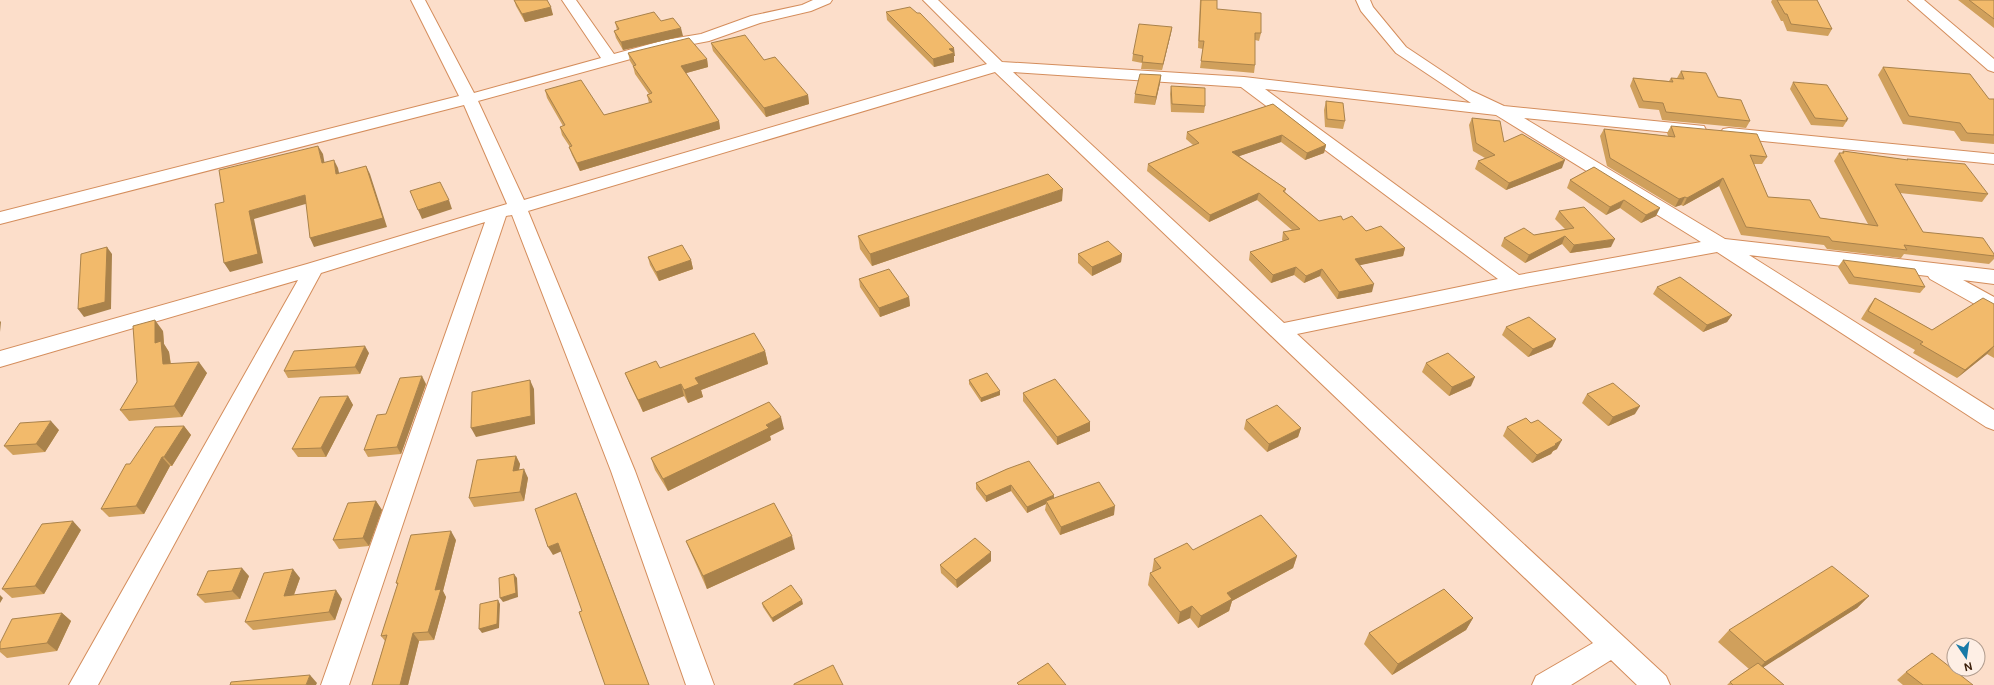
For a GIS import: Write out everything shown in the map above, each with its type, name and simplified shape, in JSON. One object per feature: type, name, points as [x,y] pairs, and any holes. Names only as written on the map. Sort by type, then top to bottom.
[{"type":"street","points":[[418,0],[439,44],[469,99],[508,210],[623,471],[700,685]]},
{"type":"street","points":[[569,0],[610,60]]},
{"type":"street","points":[[0,218],[469,99],[665,45],[704,38],[756,19],[806,8],[825,0]]},
{"type":"street","points":[[930,0],[998,66],[1656,685]]},
{"type":"street","points":[[1363,0],[1366,8],[1400,50],[1466,94],[1500,111],[1720,244],[1994,421]]},
{"type":"street","points":[[1915,0],[1992,64]]},
{"type":"street","points":[[0,359],[314,269],[508,210],[998,66],[1244,82],[1500,111],[1994,159]]},
{"type":"street","points":[[1244,82],[1515,282]]},
{"type":"street","points":[[335,685],[508,210]]},
{"type":"street","points":[[1279,331],[1515,282],[1720,244],[1994,277]]},
{"type":"street","points":[[83,685],[314,269]]},
{"type":"street","points":[[1928,269],[1994,306]]},
{"type":"street","points":[[1546,685],[1613,645]]},
{"type":"building","points":[[514,0],[547,0],[551,7],[522,14]]},
{"type":"building","points":[[1201,0],[1217,0],[1217,9],[1261,13],[1261,33],[1255,33],[1255,65],[1201,61],[1204,41],[1199,41]]},
{"type":"building","points":[[1777,0],[1817,0],[1832,29],[1791,24],[1787,14],[1785,14]]},
{"type":"building","points":[[1969,0],[1994,0],[1994,19]]},
{"type":"building","points":[[910,7],[917,13],[920,13],[954,48],[949,49],[954,53],[933,59],[886,12]]},
{"type":"building","points":[[654,12],[661,21],[673,18],[681,28],[621,42],[614,31],[619,29],[615,22]]},
{"type":"building","points":[[1139,24],[1172,27],[1163,64],[1142,62],[1143,56],[1133,54]]},
{"type":"building","points":[[745,35],[764,60],[775,57],[808,95],[764,108],[711,43]]},
{"type":"building","points":[[689,38],[707,59],[681,66],[719,121],[577,163],[569,147],[572,146],[560,127],[565,125],[545,90],[581,80],[604,115],[652,102],[647,95],[652,93],[633,66],[636,65],[628,53]]},
{"type":"building","points":[[1883,67],[1970,74],[1989,99],[1994,99],[1994,135],[1967,133],[1960,123],[1909,116]]},
{"type":"building","points":[[1681,71],[1706,73],[1718,97],[1741,100],[1750,121],[1666,112],[1663,103],[1643,101],[1633,78],[1673,82],[1671,78],[1684,79]]},
{"type":"building","points":[[1140,74],[1161,75],[1156,97],[1135,94]]},
{"type":"building","points":[[1793,82],[1827,85],[1848,119],[1846,119],[1847,121],[1815,118]]},
{"type":"building","points":[[1171,86],[1205,88],[1205,106],[1172,104]]},
{"type":"building","points":[[1326,101],[1343,103],[1345,121],[1327,119]]},
{"type":"building","points":[[1273,104],[1326,145],[1307,153],[1282,135],[1232,152],[1286,189],[1283,191],[1319,221],[1341,216],[1343,220],[1352,216],[1366,231],[1381,226],[1405,248],[1355,259],[1374,284],[1339,292],[1322,269],[1306,276],[1296,267],[1273,275],[1250,252],[1289,239],[1283,232],[1300,229],[1259,193],[1210,215],[1148,164],[1199,143],[1187,132]]},
{"type":"building","points":[[1472,118],[1500,121],[1504,142],[1522,134],[1565,160],[1509,183],[1478,161],[1495,155],[1476,143]]},
{"type":"building","points":[[1671,126],[1757,134],[1767,157],[1750,155],[1768,197],[1810,200],[1820,218],[1878,226],[1839,153],[1844,153],[1843,151],[1908,160],[1907,159],[1965,164],[1988,194],[1895,184],[1923,232],[1983,238],[1994,256],[1904,245],[1907,250],[1832,241],[1829,237],[1746,227],[1723,178],[1687,198],[1685,197],[1679,199],[1610,158],[1604,129],[1675,137]]},
{"type":"building","points":[[318,146],[322,163],[334,160],[336,174],[366,166],[383,218],[310,238],[305,195],[249,211],[258,254],[224,263],[215,204],[224,202],[219,170]]},
{"type":"building","points":[[1594,167],[1660,208],[1646,215],[1624,200],[1610,207],[1570,180]]},
{"type":"building","points":[[1048,174],[1063,189],[870,254],[858,236]]},
{"type":"building","points":[[440,182],[449,200],[418,210],[410,191]]},
{"type":"building","points":[[1584,207],[1615,239],[1574,245],[1565,236],[1529,255],[1504,238],[1524,228],[1534,235],[1574,228],[1559,211]]},
{"type":"building","points":[[1108,241],[1122,254],[1092,267],[1078,254]]},
{"type":"building","points":[[682,245],[691,260],[656,272],[648,257]]},
{"type":"building","points":[[107,247],[105,302],[78,309],[81,254]]},
{"type":"building","points":[[1843,260],[1915,269],[1925,287],[1854,277]]},
{"type":"building","points":[[889,269],[909,297],[879,308],[859,279]]},
{"type":"building","points":[[1680,277],[1732,315],[1707,325],[1657,287]]},
{"type":"building","points":[[1875,298],[1932,330],[1983,298],[1994,304],[1994,346],[1965,370],[1920,344],[1923,342],[1868,311]]},
{"type":"building","points":[[1529,317],[1556,339],[1533,349],[1506,327]]},
{"type":"building","points":[[155,320],[155,343],[161,341],[163,364],[199,362],[174,406],[120,410],[137,382],[133,326]]},
{"type":"building","points":[[754,333],[765,351],[695,378],[699,384],[684,390],[681,384],[638,400],[625,373],[656,361],[660,368]]},
{"type":"building","points":[[365,346],[355,367],[284,371],[294,351]]},
{"type":"building","points":[[1448,353],[1475,377],[1452,387],[1426,363]]},
{"type":"building","points":[[987,373],[1000,391],[981,398],[969,380]]},
{"type":"building","points":[[422,376],[397,447],[364,450],[377,415],[386,414],[400,378]]},
{"type":"building","points":[[1055,379],[1090,422],[1057,437],[1023,393]]},
{"type":"building","points":[[530,380],[531,416],[471,428],[472,392]]},
{"type":"building","points":[[1613,383],[1640,406],[1613,417],[1587,394]]},
{"type":"building","points":[[348,396],[321,448],[292,449],[320,397]]},
{"type":"building","points":[[769,402],[781,417],[766,425],[769,428],[663,479],[651,458]]},
{"type":"building","points":[[1277,405],[1301,428],[1269,444],[1246,420]]},
{"type":"building","points":[[1526,418],[1531,423],[1538,420],[1562,440],[1555,444],[1556,445],[1537,455],[1507,427]]},
{"type":"building","points":[[51,421],[36,444],[4,446],[20,423]]},
{"type":"building","points":[[184,426],[164,457],[162,457],[136,506],[101,509],[126,464],[130,464],[155,427]]},
{"type":"building","points":[[516,456],[513,471],[524,469],[520,492],[469,498],[477,460]]},
{"type":"building","points":[[1029,461],[1054,495],[1027,507],[1011,485],[986,496],[976,483],[1007,469]]},
{"type":"building","points":[[1099,482],[1115,506],[1061,527],[1046,501]]},
{"type":"building","points":[[576,493],[649,685],[605,685],[579,612],[582,611],[558,543],[548,547],[535,509]]},
{"type":"building","points":[[376,501],[363,538],[333,540],[348,503]]},
{"type":"building","points":[[774,503],[792,536],[703,576],[686,541]]},
{"type":"building","points":[[1261,515],[1297,556],[1227,593],[1232,599],[1201,616],[1192,606],[1180,612],[1150,573],[1161,568],[1154,559],[1187,543],[1193,550]]},
{"type":"building","points":[[73,521],[35,586],[2,589],[42,524]]},
{"type":"building","points":[[451,531],[435,590],[441,589],[428,632],[413,633],[400,685],[372,685],[387,635],[381,636],[398,583],[396,583],[411,535]]},
{"type":"building","points":[[975,538],[991,552],[956,580],[940,565]]},
{"type":"building","points":[[1832,566],[1869,596],[1765,662],[1729,630]]},
{"type":"building","points":[[242,568],[232,591],[197,595],[208,571]]},
{"type":"building","points":[[293,569],[284,596],[336,590],[329,612],[245,622],[264,573]]},
{"type":"building","points":[[514,574],[516,593],[500,598],[499,578]]},
{"type":"building","points":[[791,585],[802,600],[772,618],[762,603]]},
{"type":"building","points":[[1444,589],[1473,618],[1398,664],[1369,633]]},
{"type":"building","points":[[498,600],[497,624],[479,629],[480,604]]},
{"type":"building","points":[[62,613],[47,643],[0,649],[0,643],[12,619]]},
{"type":"building","points":[[1932,653],[1946,664],[1946,677],[1963,677],[1973,685],[1923,685],[1906,672]]},
{"type":"building","points":[[1048,663],[1066,685],[1019,685],[1017,683]]},
{"type":"building","points":[[1758,663],[1784,685],[1733,685],[1730,682]]},
{"type":"building","points":[[833,665],[843,685],[794,685],[794,684]]},
{"type":"building","points":[[310,675],[306,685],[230,685],[231,682]]}]
